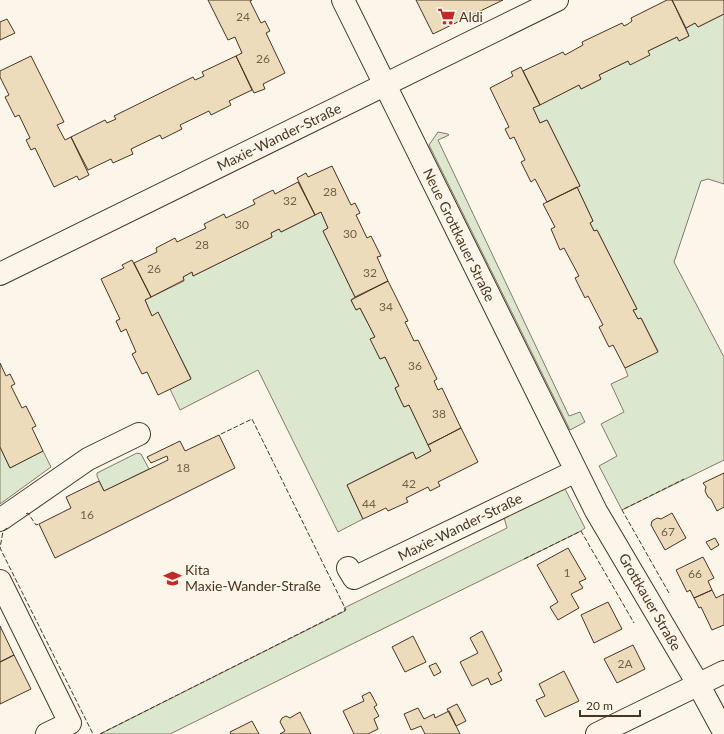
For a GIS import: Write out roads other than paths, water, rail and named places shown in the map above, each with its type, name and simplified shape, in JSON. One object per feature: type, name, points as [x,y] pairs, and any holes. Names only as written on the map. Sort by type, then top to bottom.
[{"type":"street","name":"Neue Grottkauer Straße","points":[[343,0],[576,471]]},
{"type":"street","name":"Maxie-Wander-Straße","points":[[0,274],[557,0]]},
{"type":"street","points":[[0,520],[88,459],[139,434]]},
{"type":"street","name":"Maxie-Wander-Straße","points":[[348,568],[354,578],[576,471]]},
{"type":"street","name":"Grottkauer Straße","points":[[576,471],[596,511],[698,684],[724,732]]},
{"type":"street","points":[[0,581],[70,723],[47,734]]},
{"type":"street","points":[[597,734],[724,672]]},
{"type":"place","name":"Aldi","points":[[446,17]]},
{"type":"place","name":"Kita Maxie-Wander-Straße","points":[[172,578]]}]
